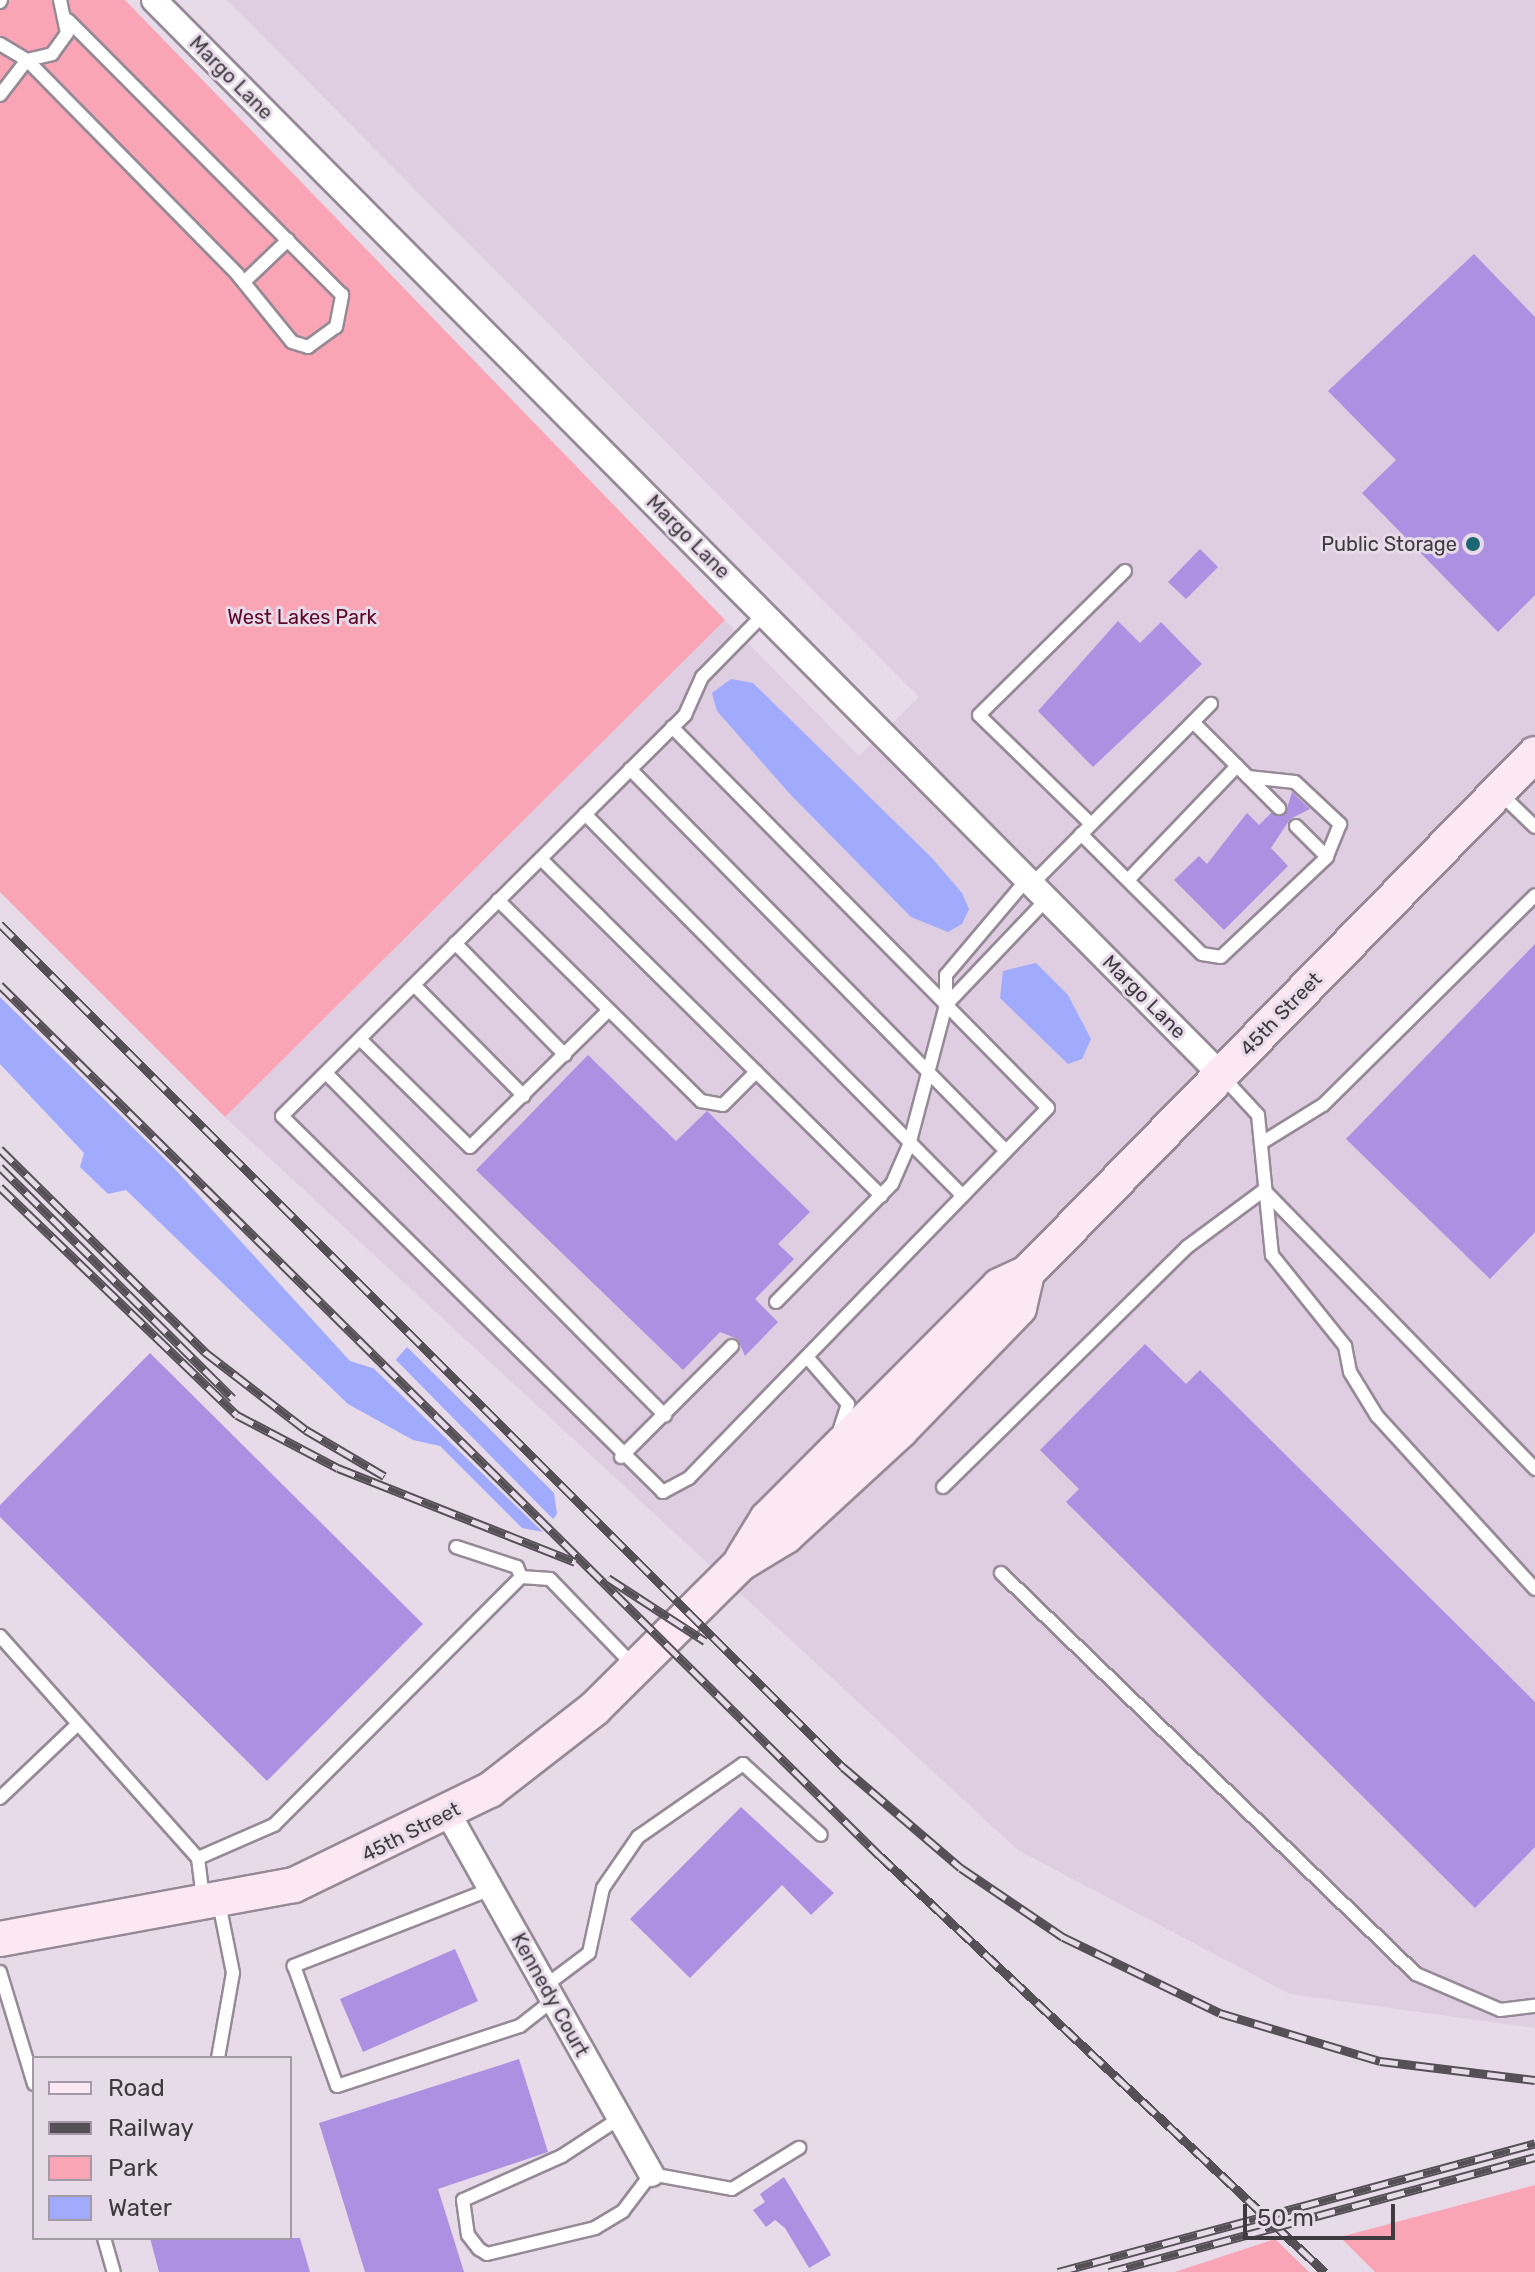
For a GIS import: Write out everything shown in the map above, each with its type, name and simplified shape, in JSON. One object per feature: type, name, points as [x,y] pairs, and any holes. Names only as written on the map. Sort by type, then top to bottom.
[{"type":"main road","name":"45th Street","points":[[740,1564],[767,1519],[999,1286],[1027,1273],[1535,754]]},
{"type":"main road","name":"45th Street","points":[[0,1939],[211,1904],[294,1885],[449,1815],[537,1757],[635,1668],[740,1564],[786,1536],[900,1431],[1019,1308],[1027,1273]]},
{"type":"street","name":"Margo Lane","points":[[154,0],[1221,1075]]},
{"type":"street","name":"Kennedy Court","points":[[449,1815],[651,2174]]},
{"type":"lane","points":[[0,44],[27,60],[244,282],[292,342],[308,347],[336,327],[342,295],[68,20],[60,0]]},
{"type":"lane","points":[[0,95],[27,60],[61,45],[68,20]]},
{"type":"lane","points":[[244,282],[288,240]]},
{"type":"lane","points":[[1125,571],[979,715],[1086,829],[1128,880],[1202,954],[1221,957],[1327,857],[1340,824],[1295,782],[1248,777]]},
{"type":"lane","points":[[672,727],[1048,1108],[675,1489],[651,1487],[282,1116],[672,727],[702,677],[764,614]]},
{"type":"lane","points":[[946,1005],[1035,888],[1086,829],[1211,704]]},
{"type":"lane","points":[[1193,722],[1279,808]]},
{"type":"lane","points":[[1128,880],[1237,766]]},
{"type":"lane","points":[[630,769],[1006,1151]]},
{"type":"lane","points":[[1499,791],[1535,827]]},
{"type":"lane","points":[[585,814],[909,1145],[963,1196]]},
{"type":"lane","points":[[1296,826],[1327,857]]},
{"type":"lane","points":[[541,859],[882,1196]]},
{"type":"lane","points":[[776,1302],[882,1196],[909,1145],[946,1005],[946,975],[962,950],[1035,888]]},
{"type":"lane","points":[[1263,1142],[1323,1105],[1535,895]]},
{"type":"lane","points":[[498,900],[681,1088],[716,1108],[756,1072]]},
{"type":"lane","points":[[455,943],[565,1055]]},
{"type":"lane","points":[[414,985],[524,1096]]},
{"type":"lane","points":[[360,1039],[470,1147],[607,1012]]},
{"type":"lane","points":[[326,1073],[665,1416]]},
{"type":"lane","points":[[1221,1075],[1258,1115],[1272,1255],[1345,1346],[1350,1372],[1377,1416],[1535,1589]]},
{"type":"lane","points":[[1264,1190],[1535,1469]]},
{"type":"lane","points":[[943,1487],[1187,1247],[1264,1190]]},
{"type":"lane","points":[[621,1457],[732,1346]]},
{"type":"lane","points":[[807,1357],[848,1404],[827,1459]]},
{"type":"lane","points":[[456,1547],[517,1567],[521,1577]]},
{"type":"lane","points":[[1001,1573],[1416,1974],[1500,2010],[1535,2006]]},
{"type":"lane","points":[[198,1858],[274,1825],[521,1577],[550,1579],[635,1668]]},
{"type":"lane","points":[[0,1636],[76,1726],[198,1858],[233,1973],[218,2056]]},
{"type":"lane","points":[[0,1798],[76,1726]]},
{"type":"lane","points":[[491,1889],[294,1966],[337,2086],[520,2026],[589,1953],[603,1888],[638,1837],[743,1764],[821,1835]]},
{"type":"lane","points":[[0,1972],[32,2077]]},
{"type":"lane","points":[[620,2118],[562,2156],[463,2200],[468,2235],[487,2254],[595,2228],[623,2211],[651,2174],[732,2189],[799,2148]]},
{"type":"lane","points":[[105,2240],[114,2272]]},
{"type":"shaded area","points":[[227,0],[1535,0],[1535,2028],[1290,1994],[1018,1850],[225,1117],[725,620],[859,756],[919,697]]},
{"type":"green space","name":"West Lakes Park","points":[[0,0],[125,0],[725,620],[225,1117],[0,892]]},
{"type":"green space","points":[[1535,2185],[1535,2272],[1375,2272],[1340,2237]]},
{"type":"green space","points":[[1275,2239],[1309,2272],[1175,2272]]},
{"type":"water","points":[[731,679],[753,683],[932,858],[962,893],[969,909],[962,924],[948,932],[911,917],[789,793],[717,711],[712,693]]},
{"type":"water","points":[[1036,963],[1068,995],[1091,1039],[1082,1059],[1068,1064],[1000,998],[1003,971]]},
{"type":"water","points":[[0,997],[173,1167],[350,1361],[385,1372],[407,1347],[554,1493],[557,1514],[543,1532],[522,1528],[440,1446],[413,1440],[348,1404],[126,1190],[108,1194],[80,1167],[84,1153],[0,1064]]},
{"type":"pier","points":[[393,1357],[556,1522],[546,1535],[367,1362],[384,1368]]},
{"type":"building","points":[[1474,254],[1535,317],[1535,595],[1498,632],[1362,493],[1396,460],[1328,391]]},
{"type":"building","points":[[1200,549],[1218,567],[1186,599],[1168,582]]},
{"type":"building","points":[[1118,621],[1140,643],[1161,622],[1202,664],[1093,767],[1038,711]]},
{"type":"building","points":[[1292,792],[1310,809],[1290,819],[1271,848],[1288,866],[1224,930],[1174,880],[1199,856],[1207,864],[1247,813],[1259,825],[1271,813],[1285,815]]},
{"type":"building","points":[[1535,944],[1535,1232],[1490,1279],[1346,1139]]},
{"type":"building","points":[[588,1055],[676,1141],[707,1111],[810,1212],[778,1244],[794,1259],[755,1299],[778,1322],[745,1356],[738,1339],[720,1332],[683,1370],[476,1170]]},
{"type":"building","points":[[1145,1344],[1186,1384],[1200,1370],[1535,1702],[1535,1847],[1475,1908],[1066,1502],[1079,1489],[1040,1450]]},
{"type":"building","points":[[150,1353],[423,1624],[267,1781],[0,1517],[0,1505]]},
{"type":"building","points":[[741,1807],[834,1893],[811,1915],[782,1885],[690,1978],[630,1919]]},
{"type":"building","points":[[455,1949],[478,2001],[363,2052],[340,1999]]},
{"type":"building","points":[[519,2059],[548,2152],[438,2189],[464,2272],[365,2272],[319,2123]]},
{"type":"building","points":[[784,2177],[831,2255],[809,2268],[785,2228],[775,2220],[766,2227],[753,2210],[765,2202],[760,2194]]},
{"type":"building","points":[[300,2238],[310,2272],[159,2272],[151,2240]]},
{"type":"railway","points":[[0,924],[843,1767],[961,1868],[1063,1937],[1220,2013],[1380,2061],[1535,2080]]},
{"type":"railway","points":[[0,985],[879,1855],[1325,2272]]},
{"type":"railway","points":[[0,1149],[205,1352],[306,1430],[384,1476]]},
{"type":"railway","points":[[0,1167],[233,1398]]},
{"type":"railway","points":[[0,1187],[237,1415],[338,1468],[575,1562]]},
{"type":"railway","points":[[608,1578],[705,1641]]},
{"type":"railway","points":[[1058,2272],[1535,2143]]},
{"type":"railway","points":[[1109,2272],[1535,2157]]},
{"type":"place","name":"Public Storage","points":[[1473,544]]}]
